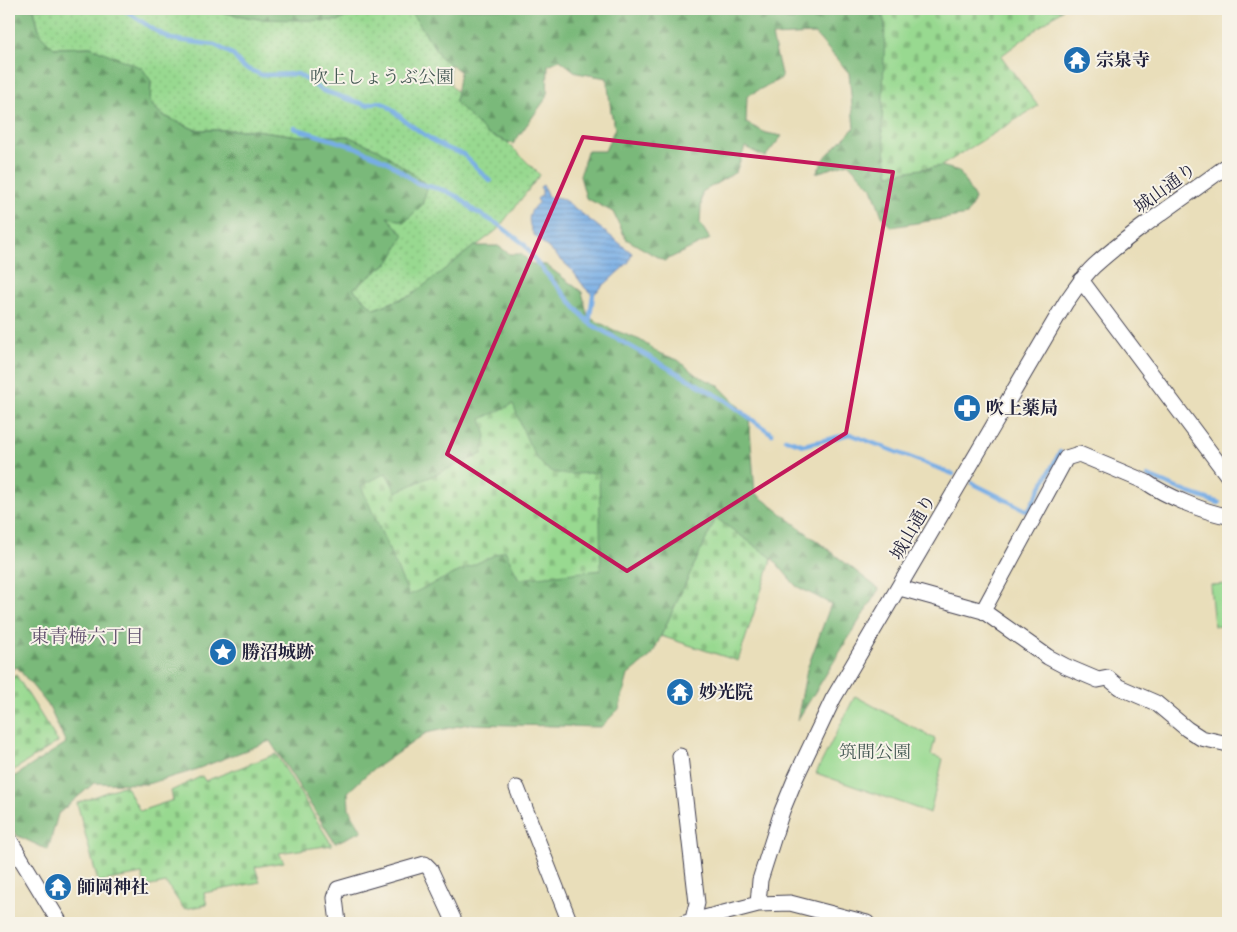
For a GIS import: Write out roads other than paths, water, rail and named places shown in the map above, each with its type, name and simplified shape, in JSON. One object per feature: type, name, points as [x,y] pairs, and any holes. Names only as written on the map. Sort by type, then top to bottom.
[{"type":"street","name":"城山通り","points":[[758,904],[760,880],[782,811],[833,699],[900,588],[1063,307],[1081,280],[1093,267],[1228,165]]},
{"type":"street","points":[[1081,280],[1228,476]]},
{"type":"street","points":[[983,611],[1066,458],[1079,454],[1146,482],[1152,487],[1176,498],[1228,516]]},
{"type":"street","points":[[900,588],[983,611],[1048,657],[1098,680],[1108,678],[1119,687],[1156,703],[1186,729],[1201,738],[1228,744]]},
{"type":"street","points":[[680,756],[696,903],[690,923]]},
{"type":"street","points":[[517,788],[570,923]]},
{"type":"street","points":[[9,840],[60,923]]},
{"type":"street","points":[[338,923],[335,898],[338,889],[425,864],[430,869],[455,923]]},
{"type":"street","points":[[690,923],[758,904],[790,903],[867,923]]},
{"type":"water","points":[[543,185],[548,197],[560,198],[567,202],[632,253],[629,262],[593,295],[585,288],[572,270],[534,235],[529,217],[539,202],[537,199],[542,195],[540,187]]},
{"type":"waterway","points":[[123,9],[171,39],[215,45],[232,54],[243,67],[262,75],[298,74],[321,90],[366,105],[379,102],[387,105],[405,121],[432,140],[446,148],[463,154],[490,181]]},
{"type":"waterway","points":[[294,128],[355,147],[388,162],[417,183],[446,191],[460,198],[473,210],[499,225],[524,244],[537,263],[589,323],[725,400],[772,434]]},
{"type":"waterway","points":[[589,323],[593,295]]},
{"type":"waterway","points":[[785,439],[804,445],[850,434],[953,474]]},
{"type":"waterway","points":[[972,483],[1028,511],[1060,452]]},
{"type":"waterway","points":[[1148,476],[1219,503]]},
{"type":"place","name":"宗泉寺","points":[[1077,60]]},
{"type":"place","name":"吹上薬局","points":[[967,408]]},
{"type":"place","name":"勝沼城跡","points":[[223,652]]},
{"type":"place","name":"妙光院","points":[[680,692]]},
{"type":"place","name":"師岡神社","points":[[58,887]]},
{"type":"district","name":"東青梅六丁目","points":[[87,636]]},
{"type":"park label","name":"吹上しょうぶ公園","points":[[382,77]]},
{"type":"park label","name":"筑間公園","points":[[875,752]]}]
